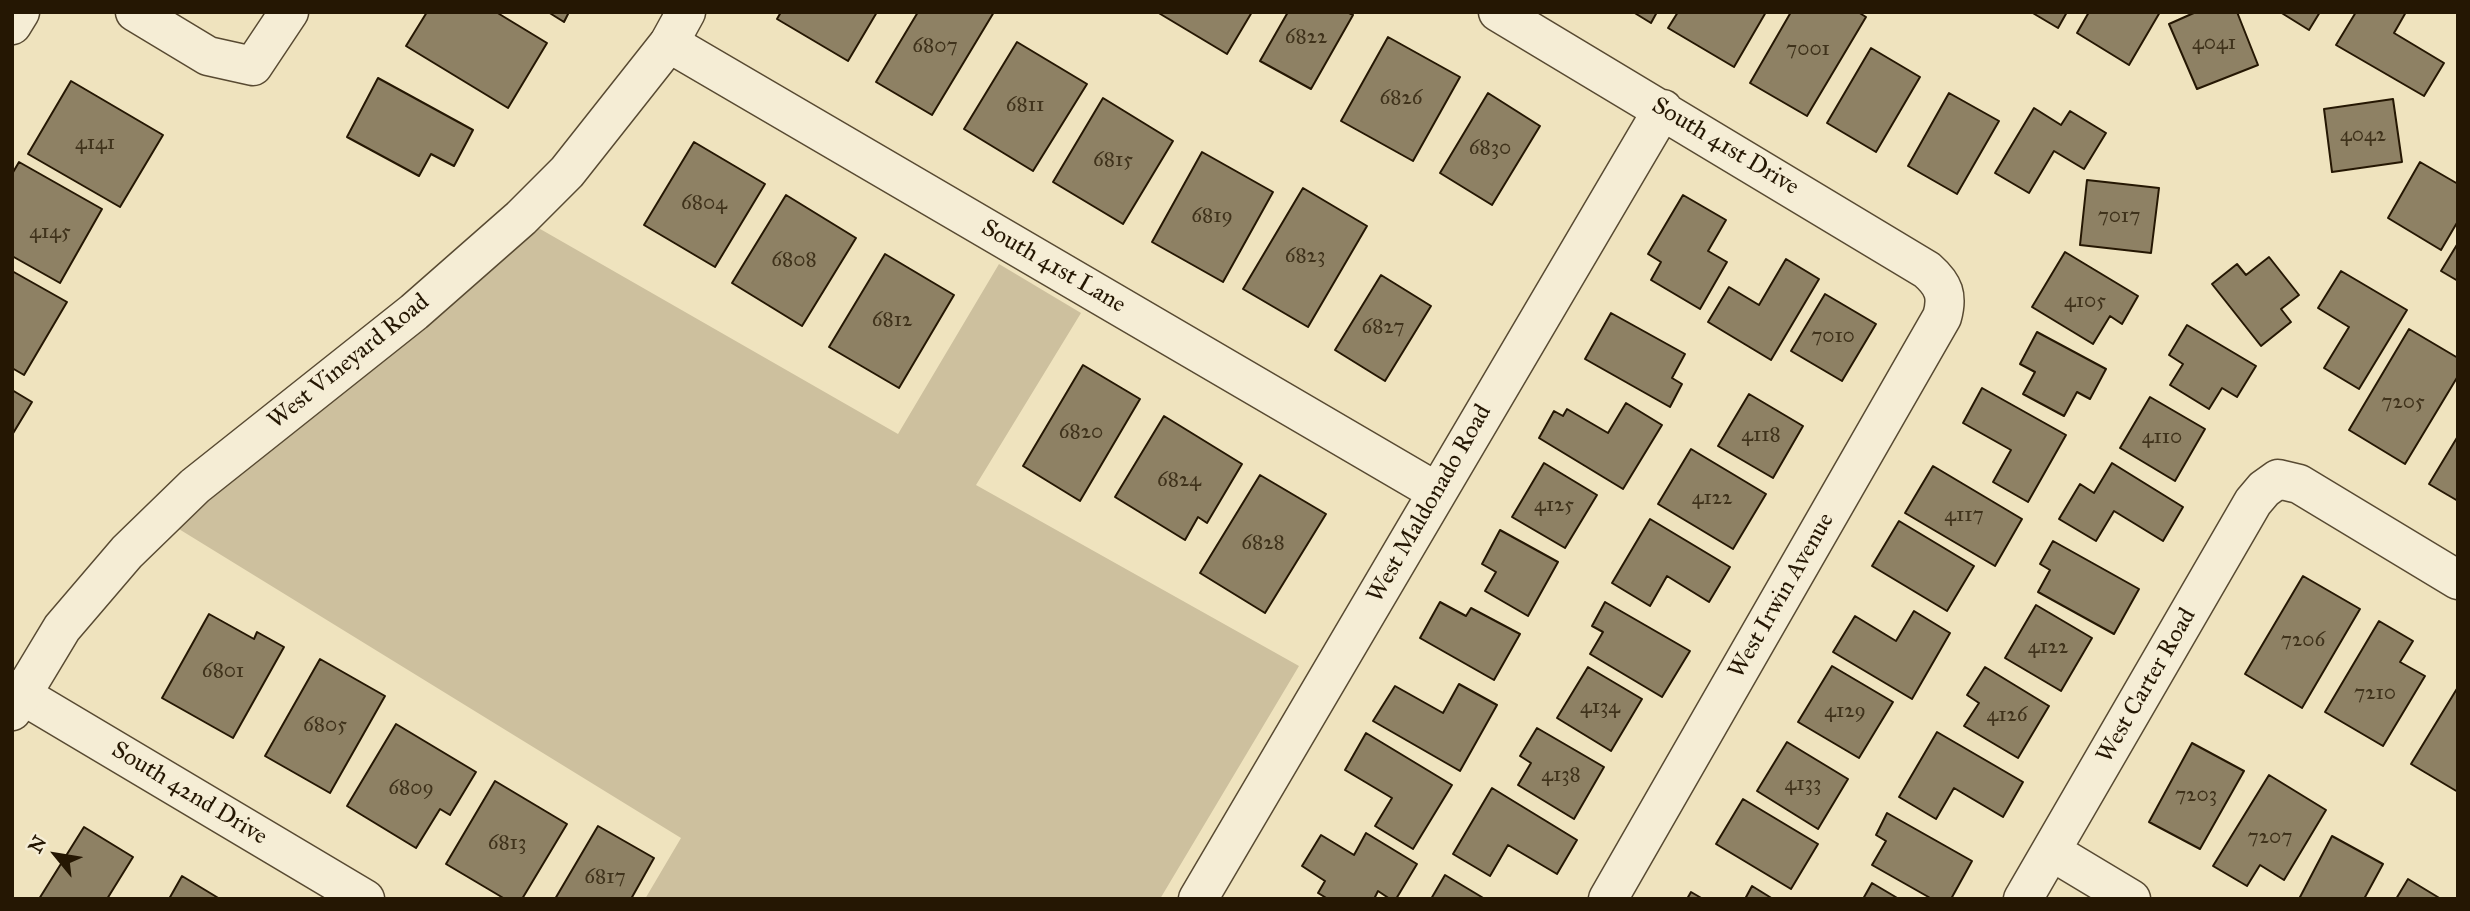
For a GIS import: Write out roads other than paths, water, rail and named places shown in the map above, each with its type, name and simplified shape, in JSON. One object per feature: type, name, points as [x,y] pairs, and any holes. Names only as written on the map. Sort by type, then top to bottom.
[{"type":"street","points":[[12,25],[20,12]]},
{"type":"street","points":[[135,12],[208,56],[253,66],[289,12]]},
{"type":"street","name":"South 41st Drive","points":[[1498,12],[1927,270],[1945,290]]},
{"type":"street","name":"South 41st Lane","points":[[678,28],[1437,492]]},
{"type":"street","name":"West Vineyard Road","points":[[15,698],[62,628],[127,552],[195,486],[414,312],[521,218],[567,172],[678,28]]},
{"type":"street","name":"West Maldonado Road","points":[[1198,899],[1663,109]]},
{"type":"street","name":"West Irwin Avenue","points":[[1608,899],[1942,317],[1946,304],[1945,290]]},
{"type":"street","name":"West Carter Road","points":[[2023,899],[2253,502],[2264,489],[2278,479],[2299,484],[2458,580]]},
{"type":"street","name":"South 42nd Drive","points":[[15,698],[365,899]]},
{"type":"street","points":[[2051,851],[2131,899]]}]
